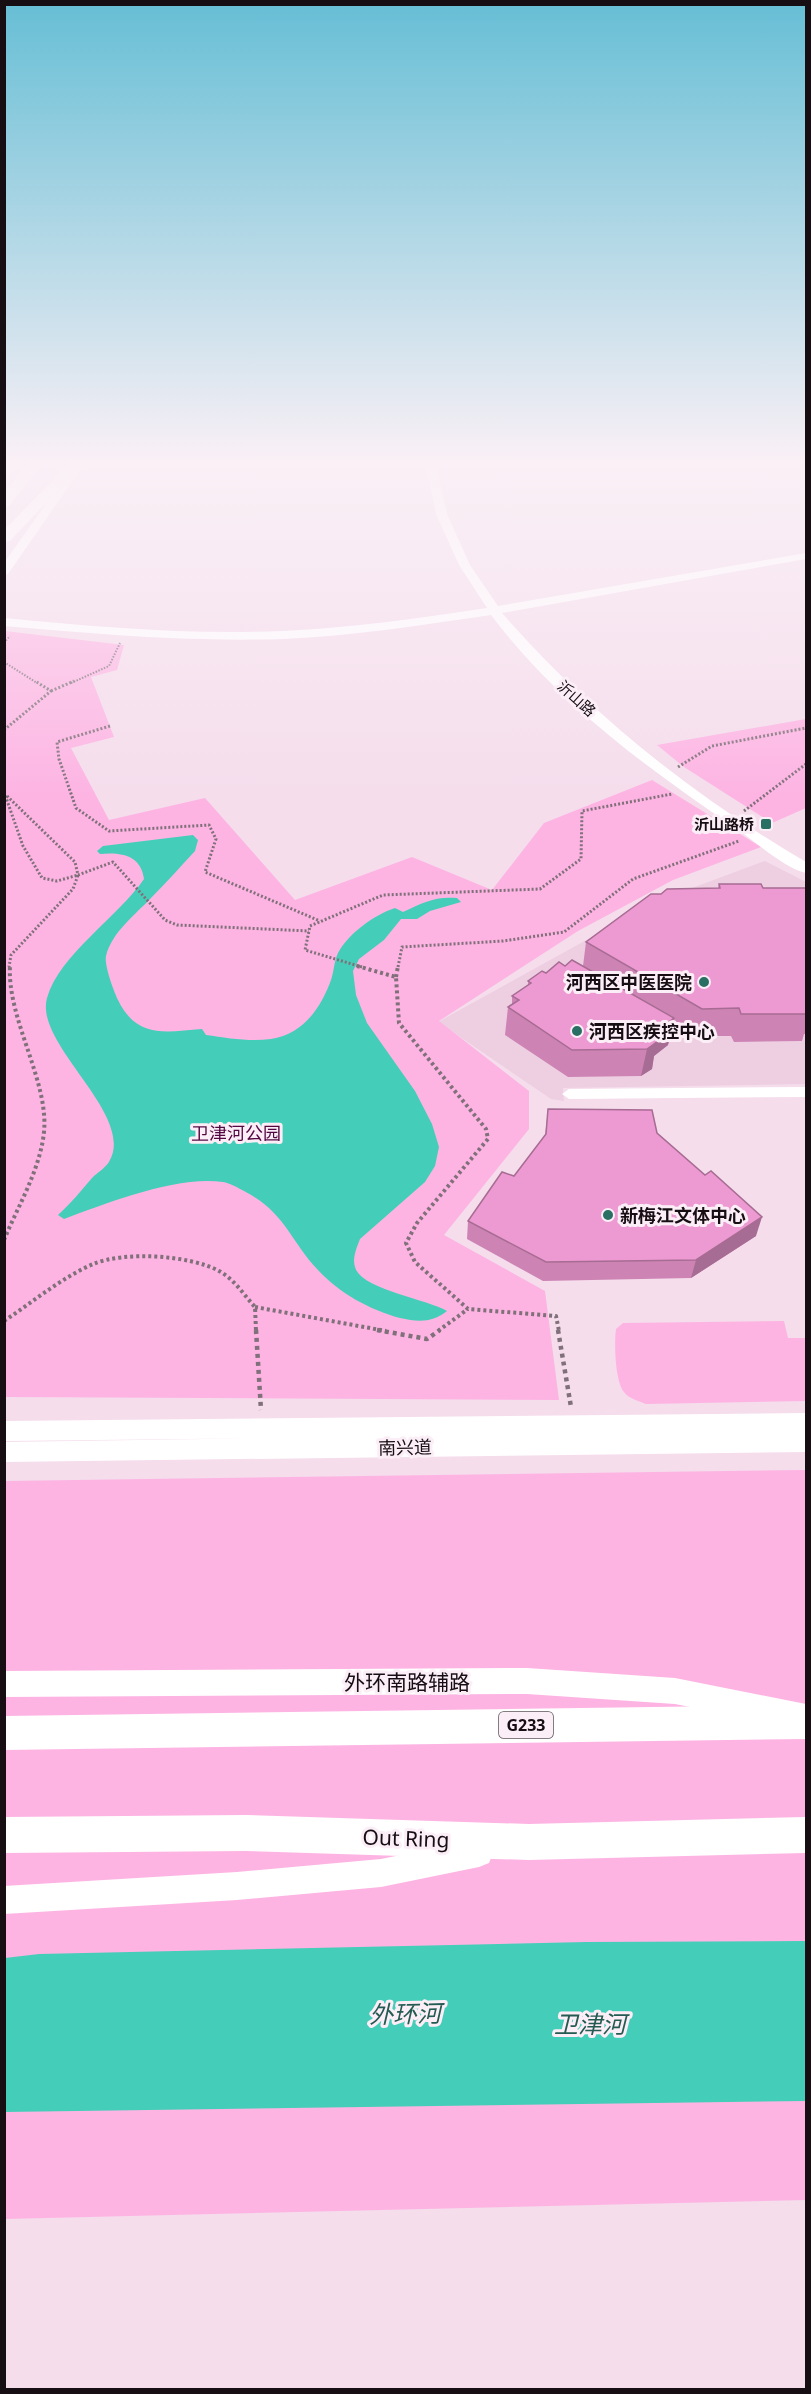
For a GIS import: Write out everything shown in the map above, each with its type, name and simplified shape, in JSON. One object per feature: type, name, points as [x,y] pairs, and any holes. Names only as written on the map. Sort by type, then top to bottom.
[{"type":"highway","name":"G233","points":[[4,1732],[807,1722]]},
{"type":"highway","name":"Out Ring","points":[[4,1835],[246,1833],[529,1842],[807,1835]]},
{"type":"street","name":"沂山路","points":[[472,572],[501,610],[561,671],[618,724],[675,768],[807,856]]},
{"type":"street","name":"沂山路","points":[[480,572],[517,639],[561,684],[641,754],[690,791],[807,868]]},
{"type":"street","points":[[4,622],[125,632],[283,635],[368,628],[501,610],[718,572]]},
{"type":"street","points":[[569,1094],[807,1092]]},
{"type":"street","name":"南兴道","points":[[4,1431],[807,1424]]},
{"type":"street","name":"南兴道","points":[[4,1452],[807,1442]]},
{"type":"street","name":"外环南路辅路","points":[[4,1684],[527,1681],[675,1691],[807,1717]]},
{"type":"street","points":[[4,1900],[237,1886],[381,1873],[529,1842]]},
{"type":"path","points":[[4,730],[51,691],[109,666],[125,632]]},
{"type":"path","points":[[4,662],[51,691]]},
{"type":"path","points":[[110,726],[57,742],[59,759],[76,808],[109,831],[209,825],[216,839],[205,872],[321,922]]},
{"type":"path","points":[[675,768],[712,746],[807,728]]},
{"type":"path","points":[[741,814],[807,764]]},
{"type":"path","points":[[396,977],[305,950],[310,926],[383,895],[540,889],[581,859],[582,811],[690,791]]},
{"type":"path","points":[[5,793],[23,846],[42,878],[57,881],[112,862],[165,920],[177,925],[309,931]]},
{"type":"path","points":[[4,1240],[42,1149],[44,1119],[17,1018],[6,964],[11,955],[73,889],[78,875],[75,862],[5,793]]},
{"type":"path","points":[[574,1426],[556,1316],[468,1309],[415,1262],[406,1242],[417,1223],[460,1169],[488,1139],[486,1129],[399,1023],[396,977],[402,948],[503,941],[564,932],[633,879],[755,835]]},
{"type":"path","points":[[4,1321],[95,1263],[116,1258],[199,1262],[221,1272],[255,1307],[427,1339],[468,1309]]},
{"type":"path","points":[[255,1307],[262,1429]]},
{"type":"shaded area","points":[[765,861],[806,882],[806,1084],[563,1088],[564,1101],[551,1099],[438,1022],[657,901]]},
{"type":"green space","name":"卫津河公园","points":[[5,631],[124,645],[117,670],[91,677],[114,737],[71,748],[109,820],[205,798],[295,900],[412,857],[492,890],[544,823],[652,780],[761,847],[673,880],[578,931],[439,1021],[529,1091],[529,1129],[444,1235],[545,1291],[559,1400],[5,1397]]},
{"type":"green space","points":[[806,719],[806,808],[772,823],[684,767],[657,745]]},
{"type":"green space","points":[[784,1321],[788,1338],[806,1338],[806,1401],[646,1404],[634,1400],[621,1387],[617,1371],[615,1343],[616,1329],[623,1323]]},
{"type":"green space","points":[[806,1470],[806,2200],[5,2219],[4,1481]]},
{"type":"water","points":[[193,835],[198,840],[195,851],[125,924],[113,939],[106,956],[106,966],[112,985],[126,1013],[143,1027],[153,1030],[202,1029],[206,1035],[247,1040],[271,1039],[292,1032],[316,1010],[331,980],[338,953],[363,926],[395,908],[403,912],[442,898],[457,898],[461,902],[430,911],[417,919],[401,919],[384,940],[359,959],[353,971],[356,995],[367,1023],[415,1091],[432,1124],[439,1147],[435,1166],[425,1182],[360,1239],[354,1256],[354,1264],[360,1275],[369,1281],[447,1311],[436,1318],[419,1321],[389,1315],[356,1300],[335,1286],[318,1270],[269,1208],[258,1199],[226,1183],[205,1181],[164,1186],[121,1198],[64,1219],[58,1215],[109,1162],[114,1143],[109,1123],[98,1102],[55,1037],[47,1017],[47,998],[54,982],[76,951],[120,908],[144,879],[139,865],[129,857],[100,854],[97,851],[103,846]]},
{"type":"water","name":"卫津河","points":[[806,1941],[806,2101],[5,2112],[5,1958],[39,1954],[586,1942]]},
{"type":"building","name":"河西区中医医院","points":[[719,884],[761,884],[763,888],[807,888],[807,1014],[741,1014],[739,1008],[702,1009],[586,942],[651,894],[661,894],[667,889],[720,888]]},
{"type":"building","points":[[572,960],[674,1018],[651,1036],[658,1041],[647,1049],[572,1050],[508,1007],[519,1000],[512,996],[531,983],[528,981],[542,971],[546,973],[559,962],[565,966]]},
{"type":"building","name":"新梅江文体中心","points":[[548,1109],[652,1110],[657,1133],[705,1175],[711,1171],[762,1217],[696,1260],[546,1262],[468,1221],[502,1172],[514,1176],[546,1134]]},
{"type":"place","name":"沂山路桥","points":[[766,824]]},
{"type":"place","name":"河西区中医医院","points":[[704,982]]},
{"type":"place","name":"河西区疾控中心","points":[[577,1031]]},
{"type":"place","name":"新梅江文体中心","points":[[608,1215]]},
{"type":"water label","name":"外环河","points":[[405,2013]]}]
